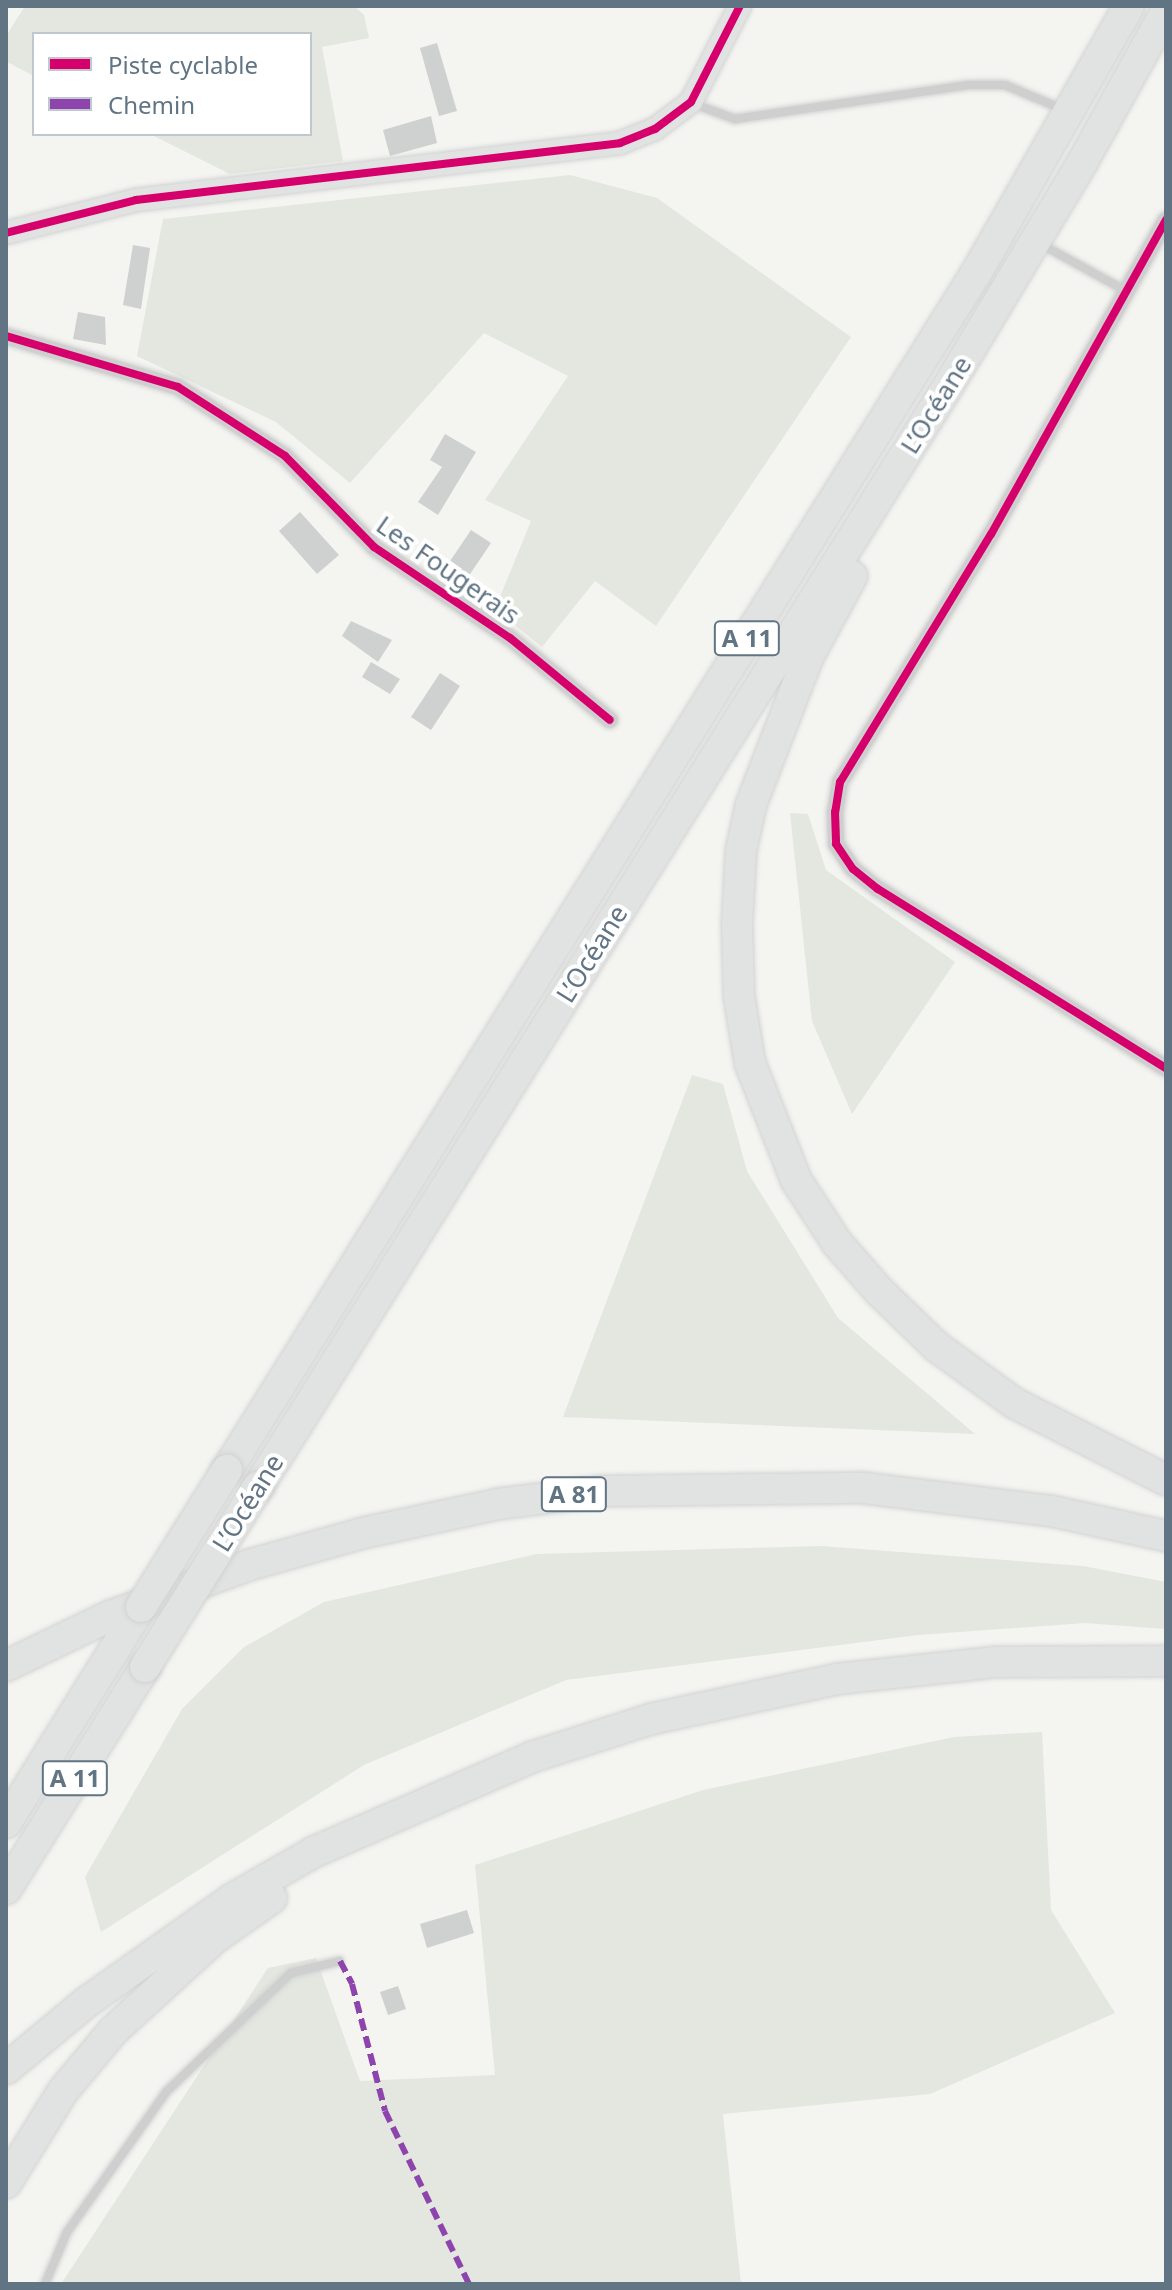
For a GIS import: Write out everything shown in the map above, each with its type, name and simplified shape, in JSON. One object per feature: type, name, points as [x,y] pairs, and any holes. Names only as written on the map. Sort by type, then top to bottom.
[{"type":"highway","name":"L’Océane","points":[[6,1823],[967,288],[1129,6]]},
{"type":"highway","name":"L’Océane","points":[[6,1889],[872,509],[1036,241],[1166,11]]},
{"type":"highway","points":[[872,509],[859,562],[808,657],[751,805],[741,851],[737,924],[739,996],[750,1063],[796,1180],[837,1243],[879,1291],[937,1347],[1014,1403],[1166,1480]]},
{"type":"highway","name":"A 81","points":[[6,1666],[110,1616],[264,1561],[363,1533],[498,1504],[603,1491],[864,1488],[1052,1511],[1166,1536]]},
{"type":"highway","points":[[6,2069],[88,2001],[232,1899],[314,1852],[436,1796],[603,1733],[782,1688],[995,1662],[1166,1661]]},
{"type":"highway","points":[[6,2183],[63,2091],[163,1983],[246,1914],[393,1833],[436,1796]]},
{"type":"street","points":[[6,233],[136,200],[620,143],[655,129],[691,102],[740,6]]},
{"type":"street","points":[[1166,220],[991,534],[840,782],[836,844],[853,869],[878,889],[1166,1068]]},
{"type":"street","name":"Les Fougerais","points":[[6,336],[178,387],[285,456],[374,547],[510,638],[610,720]]},
{"type":"lane","points":[[691,102],[735,119],[969,85],[1005,85],[1070,112]]},
{"type":"lane","points":[[1036,241],[1126,291]]},
{"type":"lane","points":[[45,2284],[67,2232],[166,2092],[291,1973],[340,1961]]},
{"type":"shaded area","points":[[25,6],[354,6],[364,15],[369,38],[322,47],[343,161],[230,174],[154,136],[312,136],[312,32],[32,32],[32,75],[7,62],[6,36]]},
{"type":"shaded area","points":[[570,175],[657,198],[851,337],[656,626],[595,581],[542,647],[495,609],[531,521],[485,500],[568,376],[484,333],[350,483],[276,422],[137,356],[163,219]]},
{"type":"shaded area","points":[[790,813],[808,814],[826,870],[955,962],[852,1114],[812,1021]]},
{"type":"shaded area","points":[[692,1075],[723,1084],[747,1171],[838,1318],[975,1434],[563,1417]]},
{"type":"shaded area","points":[[821,1546],[1083,1566],[1166,1582],[1166,1629],[1085,1623],[918,1635],[566,1680],[364,1765],[101,1932],[85,1877],[182,1709],[244,1647],[324,1602],[537,1554]]},
{"type":"shaded area","points":[[1042,1732],[1051,1910],[1115,2013],[930,2094],[723,2114],[741,2284],[61,2284],[268,1968],[316,1958],[360,2081],[495,2075],[475,1865],[703,1790],[954,1737]]},
{"type":"building","points":[[437,43],[457,111],[439,116],[420,48]]},
{"type":"building","points":[[431,116],[437,143],[390,156],[383,130]]},
{"type":"building","points":[[133,245],[150,248],[141,309],[123,305]]},
{"type":"building","points":[[78,312],[105,317],[106,345],[73,339]]},
{"type":"building","points":[[445,434],[476,452],[438,515],[418,502],[442,467],[430,460]]},
{"type":"building","points":[[300,512],[339,555],[317,574],[279,531]]},
{"type":"building","points":[[471,530],[491,543],[464,583],[444,570]]},
{"type":"building","points":[[476,582],[490,591],[481,605],[467,596]]},
{"type":"building","points":[[351,621],[392,640],[378,662],[342,636]]},
{"type":"building","points":[[371,662],[400,679],[390,694],[362,677]]},
{"type":"building","points":[[440,673],[460,686],[431,730],[411,717]]},
{"type":"building","points":[[467,1910],[474,1933],[427,1948],[420,1924]]},
{"type":"building","points":[[398,1986],[406,2009],[388,2015],[380,1992]]},
{"type":"marked path","points":[[340,1961],[352,1984],[385,2111],[469,2284]]},
{"type":"cycle path","points":[[6,233],[136,200],[620,143],[655,129],[691,102],[740,6]]},
{"type":"cycle path","points":[[1166,220],[991,534],[840,782],[835,812],[836,844],[853,869],[878,889],[1166,1068]]},
{"type":"cycle path","points":[[6,336],[178,387],[285,456],[374,547],[510,638],[610,720]]}]
